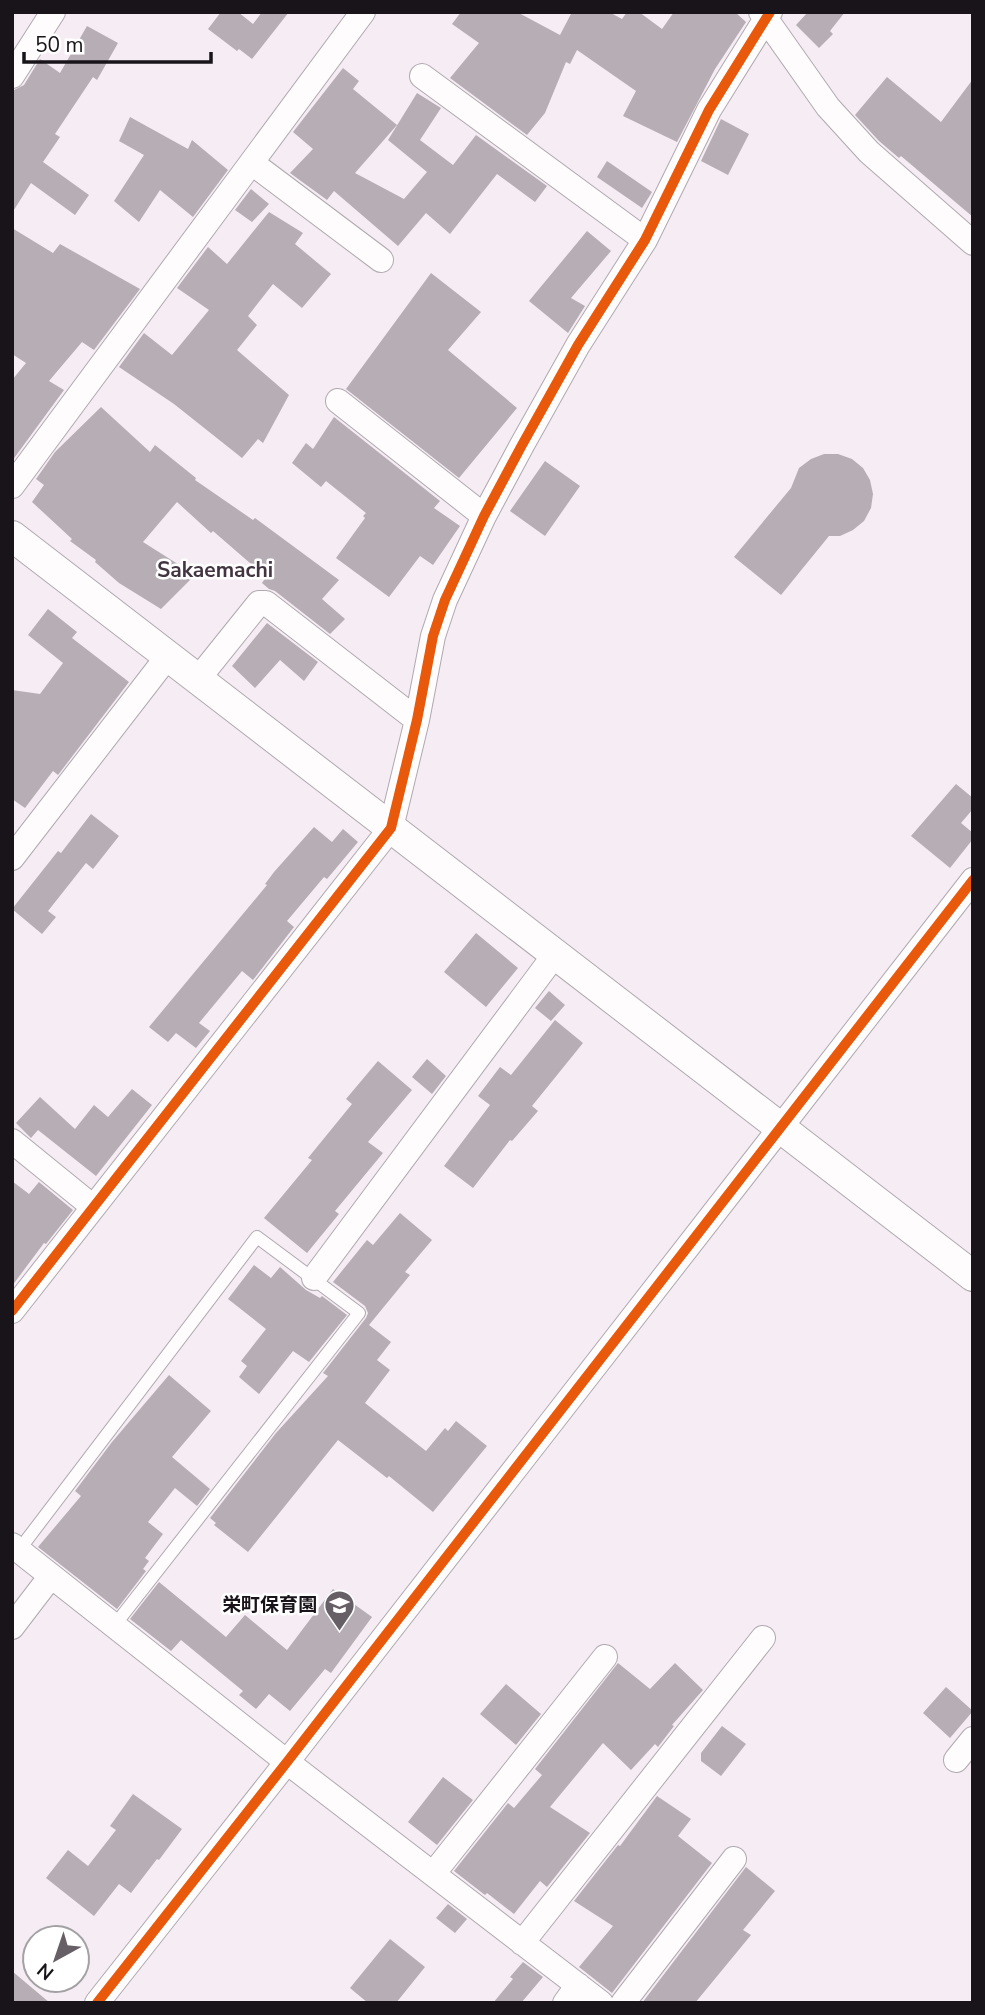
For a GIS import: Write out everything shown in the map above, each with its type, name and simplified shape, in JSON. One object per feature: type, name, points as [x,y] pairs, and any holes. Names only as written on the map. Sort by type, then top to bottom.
[{"type":"street","points":[[12,76],[53,12]]},
{"type":"street","points":[[12,486],[363,12]]},
{"type":"street","points":[[12,1311],[391,828],[418,720],[433,636],[445,600],[484,516],[578,345],[645,240],[709,110],[766,14],[809,83],[828,107],[869,152],[973,243]]},
{"type":"street","points":[[422,76],[645,240]]},
{"type":"street","points":[[253,163],[381,260]]},
{"type":"street","points":[[338,401],[484,516]]},
{"type":"street","points":[[12,536],[973,1276]]},
{"type":"street","points":[[198,679],[259,603],[266,603],[418,720]]},
{"type":"street","points":[[12,858],[169,656]]},
{"type":"street","points":[[96,2003],[287,1762],[973,880]]},
{"type":"street","points":[[314,1278],[556,953]]},
{"type":"street","points":[[12,1141],[92,1206]]},
{"type":"street","points":[[15,1548],[522,1943],[572,1994],[601,2003]]},
{"type":"street","points":[[12,1627],[51,1576]]},
{"type":"street","points":[[522,1943],[763,1638]]},
{"type":"street","points":[[433,1874],[605,1657]]},
{"type":"street","points":[[956,1760],[973,1739]]},
{"type":"street","points":[[623,2003],[734,1859]]},
{"type":"lane","points":[[15,1548],[257,1237],[359,1312],[114,1626]]},
{"type":"building","points":[[221,12],[238,12],[253,24],[262,12],[289,12],[252,59],[208,29]]},
{"type":"building","points":[[461,12],[517,12],[560,35],[572,12],[609,12],[622,19],[627,12],[639,12],[662,29],[674,12],[735,12],[746,22],[715,69],[677,142],[623,116],[636,91],[577,50],[570,64],[566,62],[545,113],[527,135],[450,78],[479,43],[452,24]]},
{"type":"building","points":[[808,12],[845,12],[830,31],[833,34],[819,48],[796,25]]},
{"type":"building","points":[[87,26],[118,43],[97,80],[93,77],[55,134],[60,137],[43,162],[89,195],[75,215],[31,183],[12,213],[12,91],[24,85],[40,59],[60,73]]},
{"type":"building","points":[[343,68],[359,81],[353,89],[397,125],[355,173],[404,199],[427,172],[388,140],[417,93],[441,108],[420,140],[453,165],[476,135],[547,186],[535,202],[497,174],[450,234],[426,213],[398,246],[334,191],[327,200],[290,173],[313,149],[293,132]]},
{"type":"building","points":[[887,77],[941,122],[973,79],[973,217],[901,156],[899,158],[879,141],[855,115]]},
{"type":"building","points":[[130,117],[188,149],[192,140],[228,170],[193,217],[160,190],[139,222],[114,201],[144,155],[119,141]]},
{"type":"building","points":[[721,119],[749,134],[728,175],[701,161]]},
{"type":"building","points":[[607,161],[652,192],[642,208],[597,177]]},
{"type":"building","points":[[251,189],[269,204],[252,222],[235,210]]},
{"type":"building","points":[[269,212],[303,233],[295,244],[331,274],[302,308],[273,284],[248,316],[257,325],[237,350],[289,395],[263,443],[258,439],[242,458],[174,404],[119,367],[144,333],[172,355],[209,310],[177,288],[208,247],[227,264]]},
{"type":"building","points":[[12,228],[53,253],[60,244],[140,289],[94,350],[82,342],[49,381],[64,390],[12,461],[12,380],[26,363],[12,354]]},
{"type":"building","points":[[587,231],[611,251],[571,298],[585,306],[568,333],[529,301]]},
{"type":"building","points":[[431,273],[481,312],[448,350],[517,408],[459,478],[346,389]]},
{"type":"building","points":[[101,407],[150,452],[155,445],[196,478],[195,480],[253,520],[255,518],[339,580],[322,599],[345,619],[330,634],[262,583],[266,577],[177,502],[143,542],[195,575],[161,609],[119,583],[95,562],[96,560],[70,541],[72,539],[32,502],[44,485],[36,479],[55,452]]},
{"type":"building","points":[[334,417],[440,501],[434,508],[460,526],[433,565],[420,556],[389,597],[336,558],[366,513],[326,481],[321,487],[292,463],[306,443],[313,449]]},
{"type":"building","points":[[824,454],[838,454],[852,459],[863,468],[870,480],[873,494],[871,508],[864,521],[853,530],[840,536],[829,536],[781,595],[734,557],[791,488],[799,468]]},
{"type":"building","points":[[545,461],[580,486],[545,536],[510,511]]},
{"type":"building","points":[[48,609],[77,632],[72,638],[129,682],[58,775],[53,771],[25,808],[12,799],[12,690],[40,694],[63,663],[28,635]]},
{"type":"building","points":[[267,623],[318,662],[304,681],[280,660],[255,688],[232,666]]},
{"type":"building","points":[[956,784],[973,798],[973,809],[961,823],[973,833],[973,839],[950,868],[911,836]]},
{"type":"building","points":[[91,814],[119,836],[93,869],[86,863],[48,911],[56,917],[42,934],[12,909]]},
{"type":"building","points":[[314,827],[332,842],[343,829],[358,842],[287,921],[294,927],[253,980],[242,971],[199,1023],[210,1031],[196,1048],[176,1033],[168,1042],[149,1027],[267,885],[265,884],[274,872]]},
{"type":"building","points":[[476,933],[518,968],[486,1007],[444,972]]},
{"type":"building","points":[[549,991],[565,1005],[551,1021],[535,1008]]},
{"type":"building","points":[[555,1020],[583,1043],[532,1106],[538,1111],[512,1141],[510,1140],[473,1188],[444,1166],[490,1105],[478,1096],[500,1067],[511,1075]]},
{"type":"building","points":[[427,1059],[446,1076],[432,1094],[412,1077]]},
{"type":"building","points":[[378,1061],[412,1090],[368,1142],[383,1153],[335,1211],[339,1214],[307,1253],[264,1218],[312,1160],[308,1158],[352,1104],[346,1099]]},
{"type":"building","points":[[132,1089],[152,1105],[96,1176],[38,1130],[31,1138],[16,1123],[40,1097],[75,1129],[94,1105],[108,1117]]},
{"type":"building","points":[[12,1181],[29,1194],[39,1182],[73,1210],[12,1286]]},
{"type":"building","points":[[400,1213],[432,1240],[405,1272],[410,1275],[369,1325],[391,1342],[377,1360],[390,1370],[365,1403],[426,1451],[445,1428],[448,1431],[456,1421],[487,1446],[433,1512],[389,1476],[387,1478],[338,1440],[248,1552],[214,1525],[216,1523],[210,1518],[276,1433],[328,1376],[323,1373],[366,1318],[368,1313],[365,1306],[333,1282],[367,1240],[373,1245]]},
{"type":"building","points":[[254,1265],[271,1278],[280,1267],[306,1290],[320,1298],[322,1296],[347,1315],[309,1362],[293,1351],[259,1394],[239,1377],[247,1366],[241,1361],[266,1329],[228,1299]]},
{"type":"building","points":[[169,1375],[211,1411],[172,1457],[210,1489],[197,1506],[175,1488],[148,1522],[163,1534],[145,1558],[149,1561],[143,1569],[146,1571],[117,1609],[38,1547],[81,1496],[75,1491],[112,1442]]},
{"type":"building","points":[[159,1582],[226,1637],[245,1615],[287,1650],[333,1589],[372,1617],[331,1673],[325,1669],[290,1711],[269,1694],[256,1709],[239,1695],[243,1691],[181,1640],[171,1651],[130,1619]]},
{"type":"building","points":[[618,1663],[650,1689],[675,1663],[703,1690],[672,1725],[674,1726],[658,1747],[655,1744],[631,1770],[603,1743],[550,1807],[590,1833],[547,1887],[540,1881],[514,1914],[454,1871],[508,1803],[514,1808],[542,1775],[535,1769]]},
{"type":"building","points":[[506,1684],[541,1714],[516,1745],[480,1714]]},
{"type":"building","points":[[946,1687],[973,1711],[950,1738],[923,1713]]},
{"type":"building","points":[[722,1726],[746,1744],[721,1776],[701,1761],[701,1753]]},
{"type":"building","points":[[443,1777],[473,1800],[437,1845],[408,1822]]},
{"type":"building","points":[[133,1794],[182,1829],[131,1893],[119,1884],[94,1916],[46,1878],[68,1850],[88,1866],[116,1830],[110,1826]]},
{"type":"building","points":[[657,1796],[691,1819],[678,1836],[712,1863],[612,1993],[579,1967],[613,1926],[574,1901]]},
{"type":"building","points":[[746,1867],[775,1891],[743,1930],[751,1935],[695,2003],[642,2003]]},
{"type":"building","points":[[448,1904],[467,1919],[455,1933],[436,1918]]},
{"type":"building","points":[[390,1939],[425,1967],[396,2003],[368,2003],[350,1988]]},
{"type":"building","points":[[523,1962],[543,1977],[521,2003],[493,2003],[513,1979],[510,1977]]},
{"type":"building","points":[[12,1971],[21,1979],[21,1994],[39,1994],[50,2003],[12,2003]]},
{"type":"cycle path","points":[[12,1311],[391,828],[417,720],[433,636],[445,600],[484,516],[578,345],[645,240],[709,110],[770,12]]},
{"type":"cycle path","points":[[97,2003],[973,880]]},
{"type":"place","name":"栄町保育園","points":[[340,1632]]},
{"type":"district","name":"Sakaemachi","points":[[215,570]]}]
